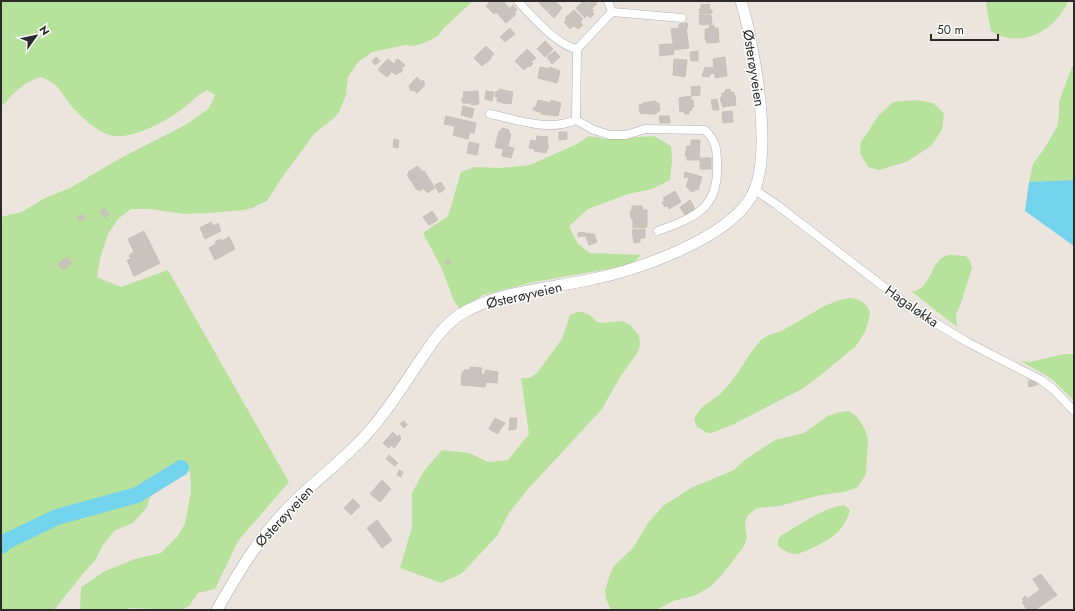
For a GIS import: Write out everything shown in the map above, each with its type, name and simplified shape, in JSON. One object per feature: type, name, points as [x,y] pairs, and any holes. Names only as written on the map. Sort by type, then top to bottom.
[{"type":"main road","name":"Østerøyveien","points":[[217,610],[247,558],[269,528],[293,503],[347,454],[372,428],[434,341],[456,317],[471,308],[500,298],[607,276],[645,264],[677,251],[705,237],[727,223],[740,212],[755,190],[762,155],[761,113],[752,45],[741,1]]},
{"type":"street","points":[[518,1],[533,19],[569,48],[577,49]]},
{"type":"street","points":[[608,1],[612,12]]},
{"type":"street","points":[[576,120],[577,49],[612,12]]},
{"type":"street","points":[[612,12],[682,18]]},
{"type":"street","points":[[490,114],[547,126],[566,124],[576,120]]},
{"type":"street","points":[[576,120],[594,130],[610,135],[626,135],[645,129],[705,130],[712,137],[717,149],[718,177],[712,197],[706,206],[697,214],[658,231]]},
{"type":"street","name":"Hagaløkka","points":[[755,190],[772,201],[914,310],[967,342],[1041,380],[1054,390],[1074,411]]},
{"type":"green space","points":[[1,1],[473,1],[443,29],[438,36],[422,44],[414,46],[405,45],[372,52],[358,62],[348,77],[346,95],[339,112],[334,118],[314,134],[267,201],[244,210],[210,213],[184,214],[150,209],[131,209],[118,219],[108,234],[100,259],[97,277],[121,287],[168,270],[289,482],[238,541],[215,589],[198,593],[189,606],[181,610],[129,608],[125,610],[80,610],[81,587],[105,571],[135,559],[161,553],[177,537],[185,524],[191,491],[190,472],[187,467],[147,486],[151,494],[147,507],[133,523],[115,530],[103,545],[96,559],[54,610],[1,610],[1,217],[22,212],[45,198],[70,188],[117,160],[187,124],[208,109],[215,95],[207,90],[164,121],[138,133],[120,136],[113,136],[93,126],[72,107],[54,84],[41,77],[24,85],[1,107]]},
{"type":"green space","points":[[987,1],[1068,1],[1055,21],[1046,29],[1025,38],[1014,39],[991,31],[986,4]]},
{"type":"green space","points":[[1074,62],[1074,180],[1029,182],[1033,164],[1057,127],[1059,101]]},
{"type":"green space","points":[[915,100],[933,103],[944,113],[942,130],[931,146],[906,162],[879,170],[868,167],[860,153],[861,142],[879,115],[893,102]]},
{"type":"green space","points":[[589,136],[606,139],[654,136],[671,146],[672,160],[670,180],[652,189],[628,194],[588,209],[569,226],[578,244],[590,253],[641,255],[631,265],[534,282],[483,295],[461,310],[454,301],[442,269],[423,233],[448,216],[461,172],[475,167],[500,168],[530,165],[575,145]]},
{"type":"green space","points":[[949,255],[966,256],[970,260],[972,268],[956,314],[957,327],[911,291],[921,288],[940,259]]},
{"type":"green space","points":[[849,298],[860,301],[866,305],[870,311],[865,332],[856,346],[802,389],[732,425],[712,433],[708,433],[697,427],[694,419],[697,414],[728,386],[761,340],[766,336],[783,330],[831,303]]},
{"type":"green space","points":[[577,312],[590,315],[597,322],[601,323],[622,321],[630,325],[639,335],[640,344],[638,352],[620,377],[602,409],[528,489],[509,513],[497,536],[461,574],[441,583],[400,568],[412,527],[412,493],[424,471],[442,450],[469,453],[488,462],[508,460],[529,434],[521,378],[530,378],[537,373],[562,339],[570,315]]},
{"type":"green space","points":[[1064,354],[1074,354],[1074,401],[1052,379],[1021,361],[1030,362]]},
{"type":"green space","points":[[849,411],[857,417],[862,424],[868,440],[866,474],[856,488],[779,506],[757,508],[747,516],[745,524],[747,538],[744,546],[722,575],[710,587],[694,596],[673,601],[656,610],[611,610],[606,599],[605,591],[614,566],[633,548],[648,523],[663,506],[691,488],[734,470],[746,459],[775,440],[804,433],[828,416]]},
{"type":"green space","points":[[844,505],[850,510],[845,522],[835,535],[811,549],[795,554],[786,552],[778,546],[778,540],[782,535],[829,509]]},
{"type":"water","points":[[1074,180],[1074,246],[1025,211],[1029,182]]},
{"type":"building","points":[[491,1],[503,1],[507,6],[499,14],[496,12],[494,14],[486,6]]},
{"type":"building","points":[[540,1],[557,2],[547,11],[539,3]]},
{"type":"building","points":[[583,1],[585,1],[593,10],[592,11],[594,14],[590,18],[587,15],[585,18],[576,8]]},
{"type":"building","points":[[587,1],[595,1],[597,4],[592,8]]},
{"type":"building","points":[[557,3],[562,8],[554,18],[548,12]]},
{"type":"building","points":[[709,4],[712,13],[700,14],[699,9],[701,9],[701,5]]},
{"type":"building","points":[[513,5],[517,10],[514,13],[516,14],[506,23],[498,14],[507,6],[510,8]]},
{"type":"building","points":[[574,10],[583,19],[580,22],[583,25],[578,29],[573,26],[570,29],[564,22],[567,19],[565,18]]},
{"type":"building","points":[[699,15],[711,15],[712,24],[700,25]]},
{"type":"building","points":[[687,23],[688,28],[686,28],[689,48],[674,50],[671,29],[679,28],[679,24]]},
{"type":"building","points":[[714,25],[714,28],[718,28],[719,42],[707,43],[705,39],[705,29],[709,29],[709,26]]},
{"type":"building","points":[[510,28],[515,34],[505,42],[500,37]]},
{"type":"building","points":[[545,41],[553,49],[545,57],[537,49]]},
{"type":"building","points":[[672,44],[674,54],[660,56],[659,45]]},
{"type":"building","points":[[486,46],[494,54],[490,58],[491,59],[482,66],[474,58]]},
{"type":"building","points":[[527,49],[536,58],[531,62],[533,64],[530,67],[528,66],[524,70],[515,61]]},
{"type":"building","points":[[555,51],[560,57],[552,64],[547,57]]},
{"type":"building","points":[[698,51],[698,61],[691,61],[690,52]]},
{"type":"building","points":[[376,57],[380,61],[375,65],[372,62]]},
{"type":"building","points":[[725,57],[727,76],[715,78],[715,73],[710,74],[709,77],[702,76],[705,67],[714,68],[713,59]]},
{"type":"building","points":[[388,59],[394,64],[398,59],[405,65],[401,69],[403,70],[396,75],[382,65]]},
{"type":"building","points":[[674,59],[687,60],[685,77],[673,75]]},
{"type":"building","points":[[382,65],[391,73],[387,77],[378,70]]},
{"type":"building","points":[[540,67],[549,69],[550,67],[560,71],[557,83],[538,78]]},
{"type":"building","points":[[417,77],[422,82],[423,80],[425,82],[423,83],[425,85],[417,93],[413,90],[411,91],[409,86]]},
{"type":"building","points":[[700,86],[700,95],[692,96],[691,87]]},
{"type":"building","points":[[499,89],[513,92],[511,104],[497,101],[498,97],[495,97],[496,91],[499,92]]},
{"type":"building","points":[[730,89],[730,92],[734,92],[736,105],[723,107],[720,98],[722,97],[722,93],[725,93],[725,90]]},
{"type":"building","points":[[478,91],[479,104],[471,105],[471,103],[462,103],[462,98],[464,98],[463,92]]},
{"type":"building","points":[[486,91],[494,92],[492,101],[485,99]]},
{"type":"building","points":[[691,96],[691,101],[693,100],[694,107],[692,107],[692,110],[689,111],[689,114],[684,114],[684,111],[680,112],[679,98]]},
{"type":"building","points":[[717,99],[719,110],[713,110],[711,100]]},
{"type":"building","points":[[538,100],[551,103],[551,100],[561,103],[558,116],[541,114],[541,112],[533,110],[534,107],[536,107]]},
{"type":"building","points":[[656,101],[656,103],[659,103],[660,111],[657,111],[655,114],[640,113],[639,105]]},
{"type":"building","points":[[463,106],[474,109],[472,118],[461,115]]},
{"type":"building","points":[[732,111],[733,122],[723,123],[722,112]]},
{"type":"building","points":[[446,116],[476,123],[474,133],[470,132],[468,139],[453,135],[455,126],[444,124]]},
{"type":"building","points":[[659,116],[669,116],[670,123],[660,123]]},
{"type":"building","points":[[502,128],[509,130],[509,133],[511,134],[507,150],[495,147],[499,131],[501,131]]},
{"type":"building","points":[[559,132],[567,132],[567,139],[559,140]]},
{"type":"building","points":[[537,136],[548,137],[547,145],[549,145],[546,153],[534,151],[535,149],[529,148],[531,140],[536,141]]},
{"type":"building","points":[[394,139],[399,140],[398,148],[393,147]]},
{"type":"building","points":[[691,140],[700,140],[699,160],[687,160],[687,156],[685,156],[687,146],[691,146]]},
{"type":"building","points":[[469,142],[479,144],[477,155],[467,153]]},
{"type":"building","points":[[508,147],[514,148],[511,158],[502,156],[503,150],[507,151]]},
{"type":"building","points":[[700,158],[711,158],[711,169],[700,169]]},
{"type":"building","points":[[418,166],[422,172],[424,171],[435,188],[427,193],[424,188],[420,191],[419,189],[417,190],[407,175],[409,173],[408,172]]},
{"type":"building","points":[[685,172],[702,177],[698,190],[695,189],[694,192],[686,187],[689,178],[684,177]]},
{"type":"building","points":[[441,182],[445,189],[439,193],[435,185]]},
{"type":"building","points":[[675,191],[681,202],[669,209],[667,205],[665,207],[662,202],[665,201],[663,198]]},
{"type":"building","points":[[690,200],[695,209],[685,215],[680,207]]},
{"type":"building","points":[[632,206],[642,206],[643,210],[647,210],[647,227],[633,228],[633,218],[631,219],[630,211],[632,211]]},
{"type":"building","points":[[104,208],[109,214],[105,218],[100,212]]},
{"type":"building","points":[[432,211],[438,220],[429,225],[423,217]]},
{"type":"building","points":[[83,215],[85,219],[79,221],[78,216]]},
{"type":"building","points":[[211,222],[213,226],[218,223],[221,231],[205,239],[200,228]]},
{"type":"building","points":[[645,229],[645,238],[640,238],[640,242],[634,243],[632,230]]},
{"type":"building","points":[[144,231],[160,263],[134,276],[127,260],[131,259],[129,255],[134,252],[128,239]]},
{"type":"building","points":[[584,232],[585,236],[578,237],[578,233]]},
{"type":"building","points":[[585,234],[594,234],[597,242],[589,245]]},
{"type":"building","points":[[229,237],[235,249],[215,260],[209,248],[216,244],[215,242],[221,239],[222,241]]},
{"type":"building","points":[[67,257],[72,263],[63,270],[58,264]]},
{"type":"building","points":[[446,260],[450,260],[450,264],[446,264]]},
{"type":"building","points":[[470,367],[482,368],[481,374],[485,374],[485,370],[498,372],[497,383],[486,382],[485,387],[461,385],[462,372],[464,372],[464,370],[470,370]]},
{"type":"building","points":[[1036,380],[1037,385],[1029,387],[1028,381]]},
{"type":"building","points":[[495,418],[505,423],[498,434],[489,429]]},
{"type":"building","points":[[510,418],[517,418],[516,429],[509,430]]},
{"type":"building","points":[[404,421],[407,425],[404,428],[400,424]]},
{"type":"building","points":[[393,432],[398,437],[399,435],[401,439],[394,448],[391,445],[389,448],[383,443]]},
{"type":"building","points":[[389,455],[398,463],[395,466],[386,459]]},
{"type":"building","points":[[399,470],[403,472],[401,477],[397,475]]},
{"type":"building","points":[[382,480],[391,489],[380,502],[370,494]]},
{"type":"building","points":[[353,499],[360,506],[351,515],[344,508]]},
{"type":"building","points":[[377,520],[392,540],[382,548],[367,528]]},
{"type":"building","points":[[1041,574],[1057,595],[1035,610],[1027,610],[1022,602],[1024,601],[1022,599],[1026,596],[1027,599],[1040,590],[1033,579]]},
{"type":"waterway","points":[[1,546],[5,542],[57,517],[137,495],[181,468]]}]
